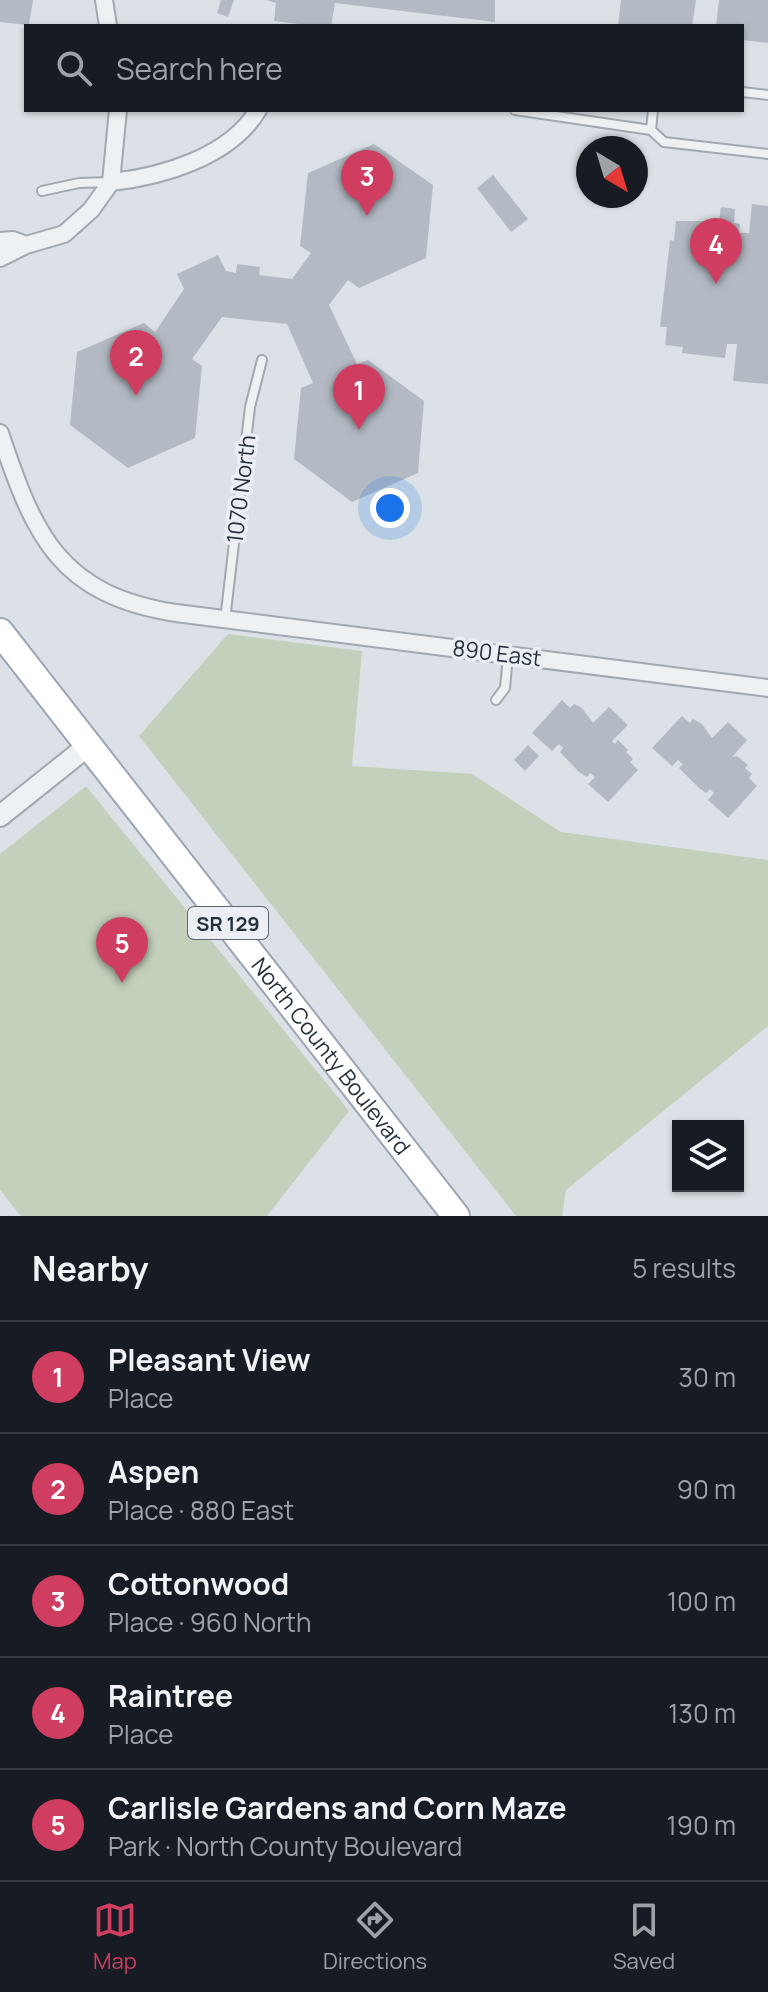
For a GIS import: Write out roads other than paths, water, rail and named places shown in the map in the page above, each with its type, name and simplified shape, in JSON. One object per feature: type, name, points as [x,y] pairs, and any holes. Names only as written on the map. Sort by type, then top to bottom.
[{"type":"main road","name":"North County Boulevard","points":[[0,632],[456,1216]]},
{"type":"street","points":[[104,0],[108,24]]},
{"type":"street","points":[[0,258],[26,245],[71,230],[111,182],[118,112]]},
{"type":"street","points":[[111,182],[162,173],[188,163],[230,138],[256,112]]},
{"type":"street","points":[[0,241],[13,240],[26,245]]},
{"type":"street","name":"890 East","points":[[0,433],[34,525],[73,572],[105,593],[141,606],[225,620],[768,688]]},
{"type":"street","points":[[0,816],[89,745]]},
{"type":"lane","points":[[744,92],[768,95]]},
{"type":"lane","points":[[529,112],[651,130],[664,142],[768,154]]},
{"type":"lane","points":[[651,130],[653,112]]},
{"type":"lane","points":[[42,191],[79,183],[111,182]]},
{"type":"lane","name":"1070 North","points":[[225,620],[250,407],[262,360]]},
{"type":"lane","points":[[496,700],[505,688],[508,654]]},
{"type":"place","name":"Cottonwood","points":[[367,216]]},
{"type":"place","name":"Raintree","points":[[716,284]]},
{"type":"place","name":"Aspen","points":[[136,396]]},
{"type":"place","name":"Pleasant View","points":[[359,430]]},
{"type":"place","name":"Carlisle Gardens and Corn Maze","points":[[122,983]]}]
